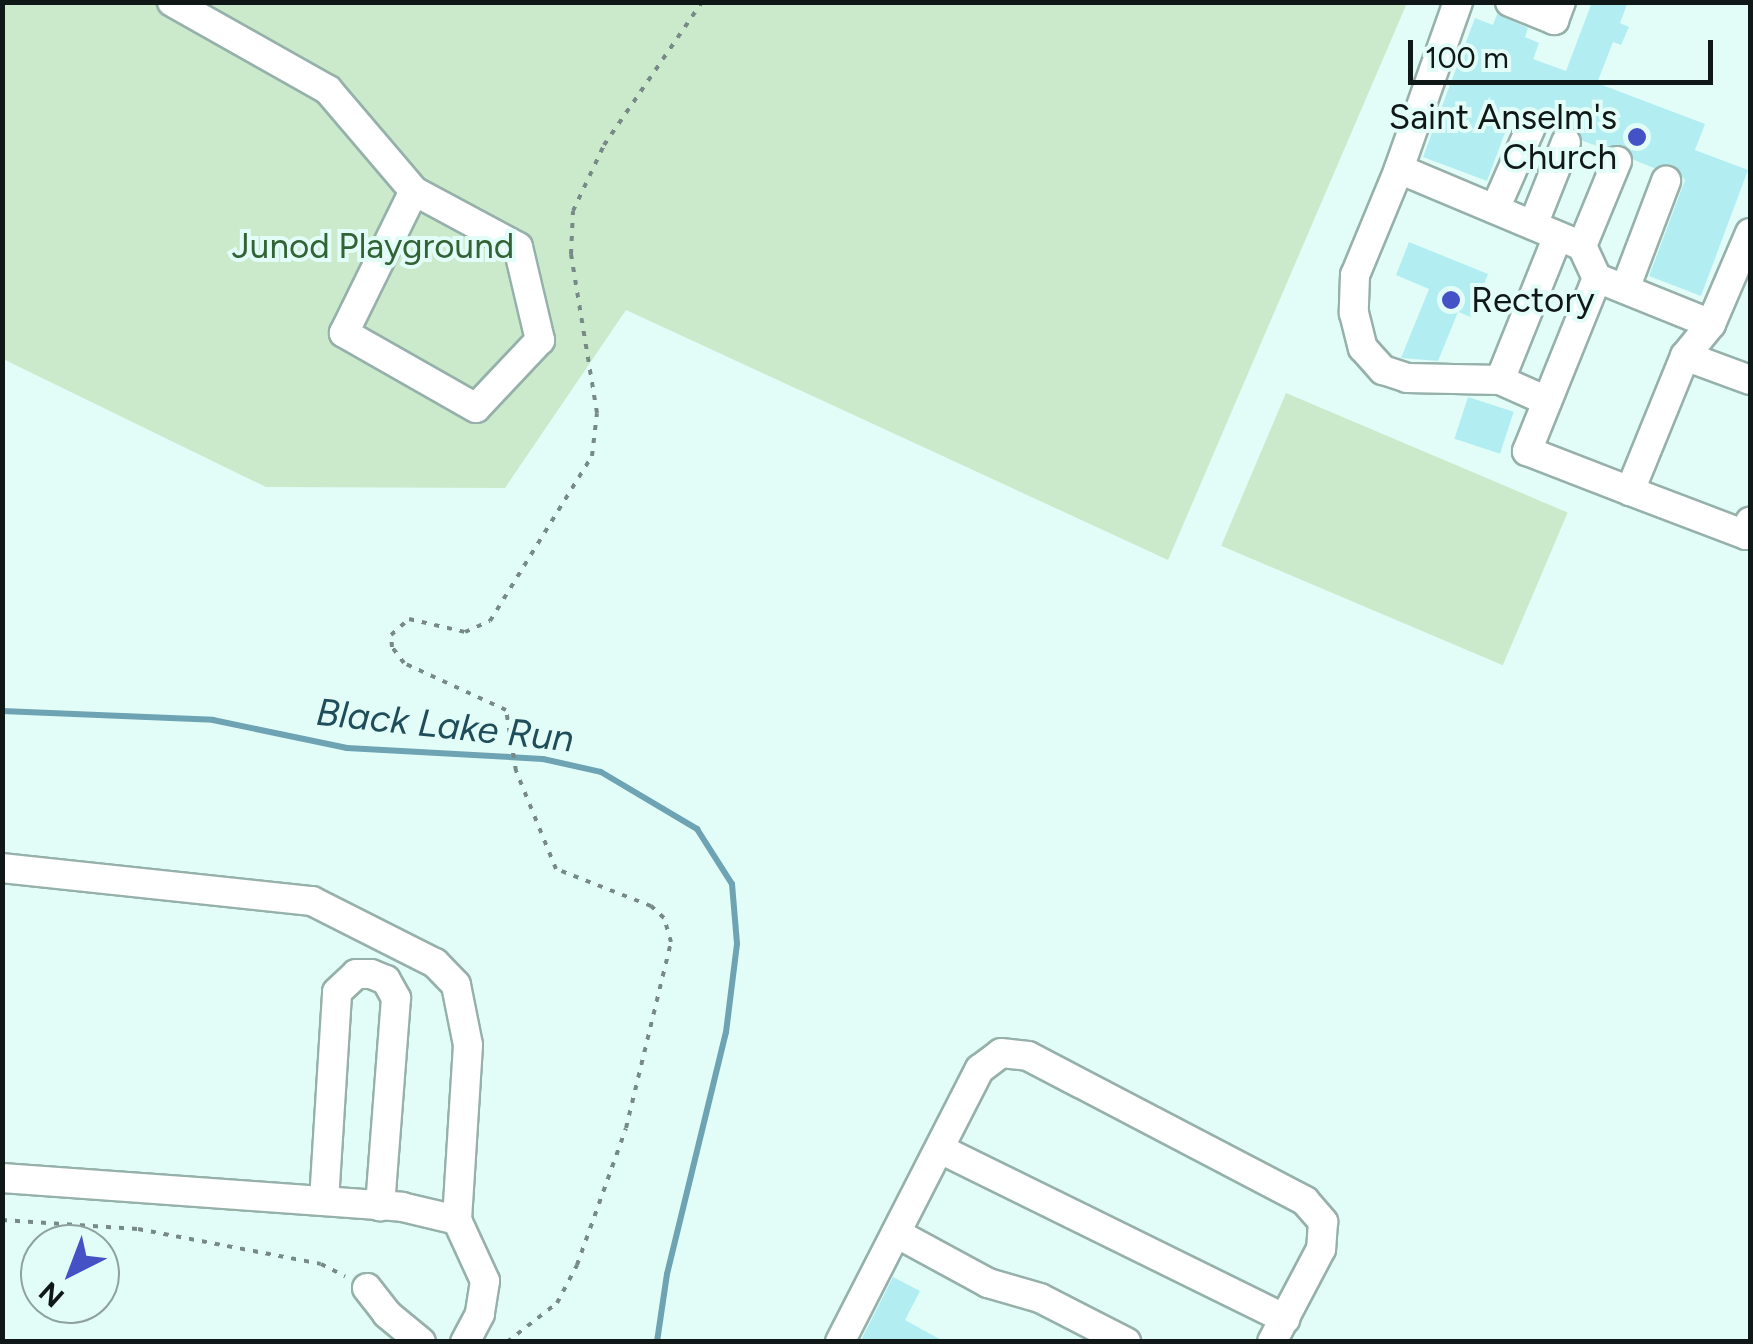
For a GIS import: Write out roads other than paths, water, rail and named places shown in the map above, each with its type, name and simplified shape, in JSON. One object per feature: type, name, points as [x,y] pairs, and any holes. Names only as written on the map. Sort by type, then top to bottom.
[{"type":"street","points":[[172,2],[328,90],[414,191],[518,247],[540,340],[476,408],[344,333],[414,191]]},
{"type":"street","points":[[1458,2],[1399,168],[1355,275],[1354,312],[1363,348],[1383,370],[1407,378],[1500,380],[1548,401]]},
{"type":"street","points":[[1510,2],[1554,20],[1560,2]]},
{"type":"street","points":[[1495,209],[1531,126]]},
{"type":"street","points":[[1558,236],[1566,142]]},
{"type":"street","points":[[1500,380],[1558,236],[1616,161]]},
{"type":"street","points":[[1399,168],[1558,236],[1597,278],[1711,324]]},
{"type":"street","points":[[1625,289],[1666,181]]},
{"type":"street","points":[[1630,490],[1685,356],[1711,324],[1750,233]]},
{"type":"street","points":[[1597,278],[1528,451],[1746,535],[1750,522]]},
{"type":"street","points":[[1685,356],[1750,380]]},
{"type":"street","points":[[2,868],[312,900],[435,963],[456,985],[468,1045],[457,1220],[485,1280],[480,1314],[465,1342]]},
{"type":"street","points":[[324,1201],[337,992],[356,974],[371,974],[386,980],[396,998],[380,1206]]},
{"type":"street","points":[[840,1342],[980,1068],[1001,1053],[1028,1056],[1305,1202],[1323,1222],[1321,1249],[1278,1330],[940,1148]]},
{"type":"street","points":[[2,1178],[380,1206],[457,1220]]},
{"type":"street","points":[[896,1233],[988,1282],[1040,1298],[1126,1342]]},
{"type":"street","points":[[368,1288],[387,1314],[421,1342]]},
{"type":"waterway","name":"Black Lake Run","points":[[2,711],[213,720],[347,748],[543,759],[601,772],[697,829],[732,884],[737,944],[726,1032],[667,1274],[657,1342]]},
{"type":"place","name":"Saint Anselm's Church","points":[[1637,137]]},
{"type":"place","name":"Rectory","points":[[1451,300]]},
{"type":"park label","name":"Junod Playground","points":[[373,246]]}]
